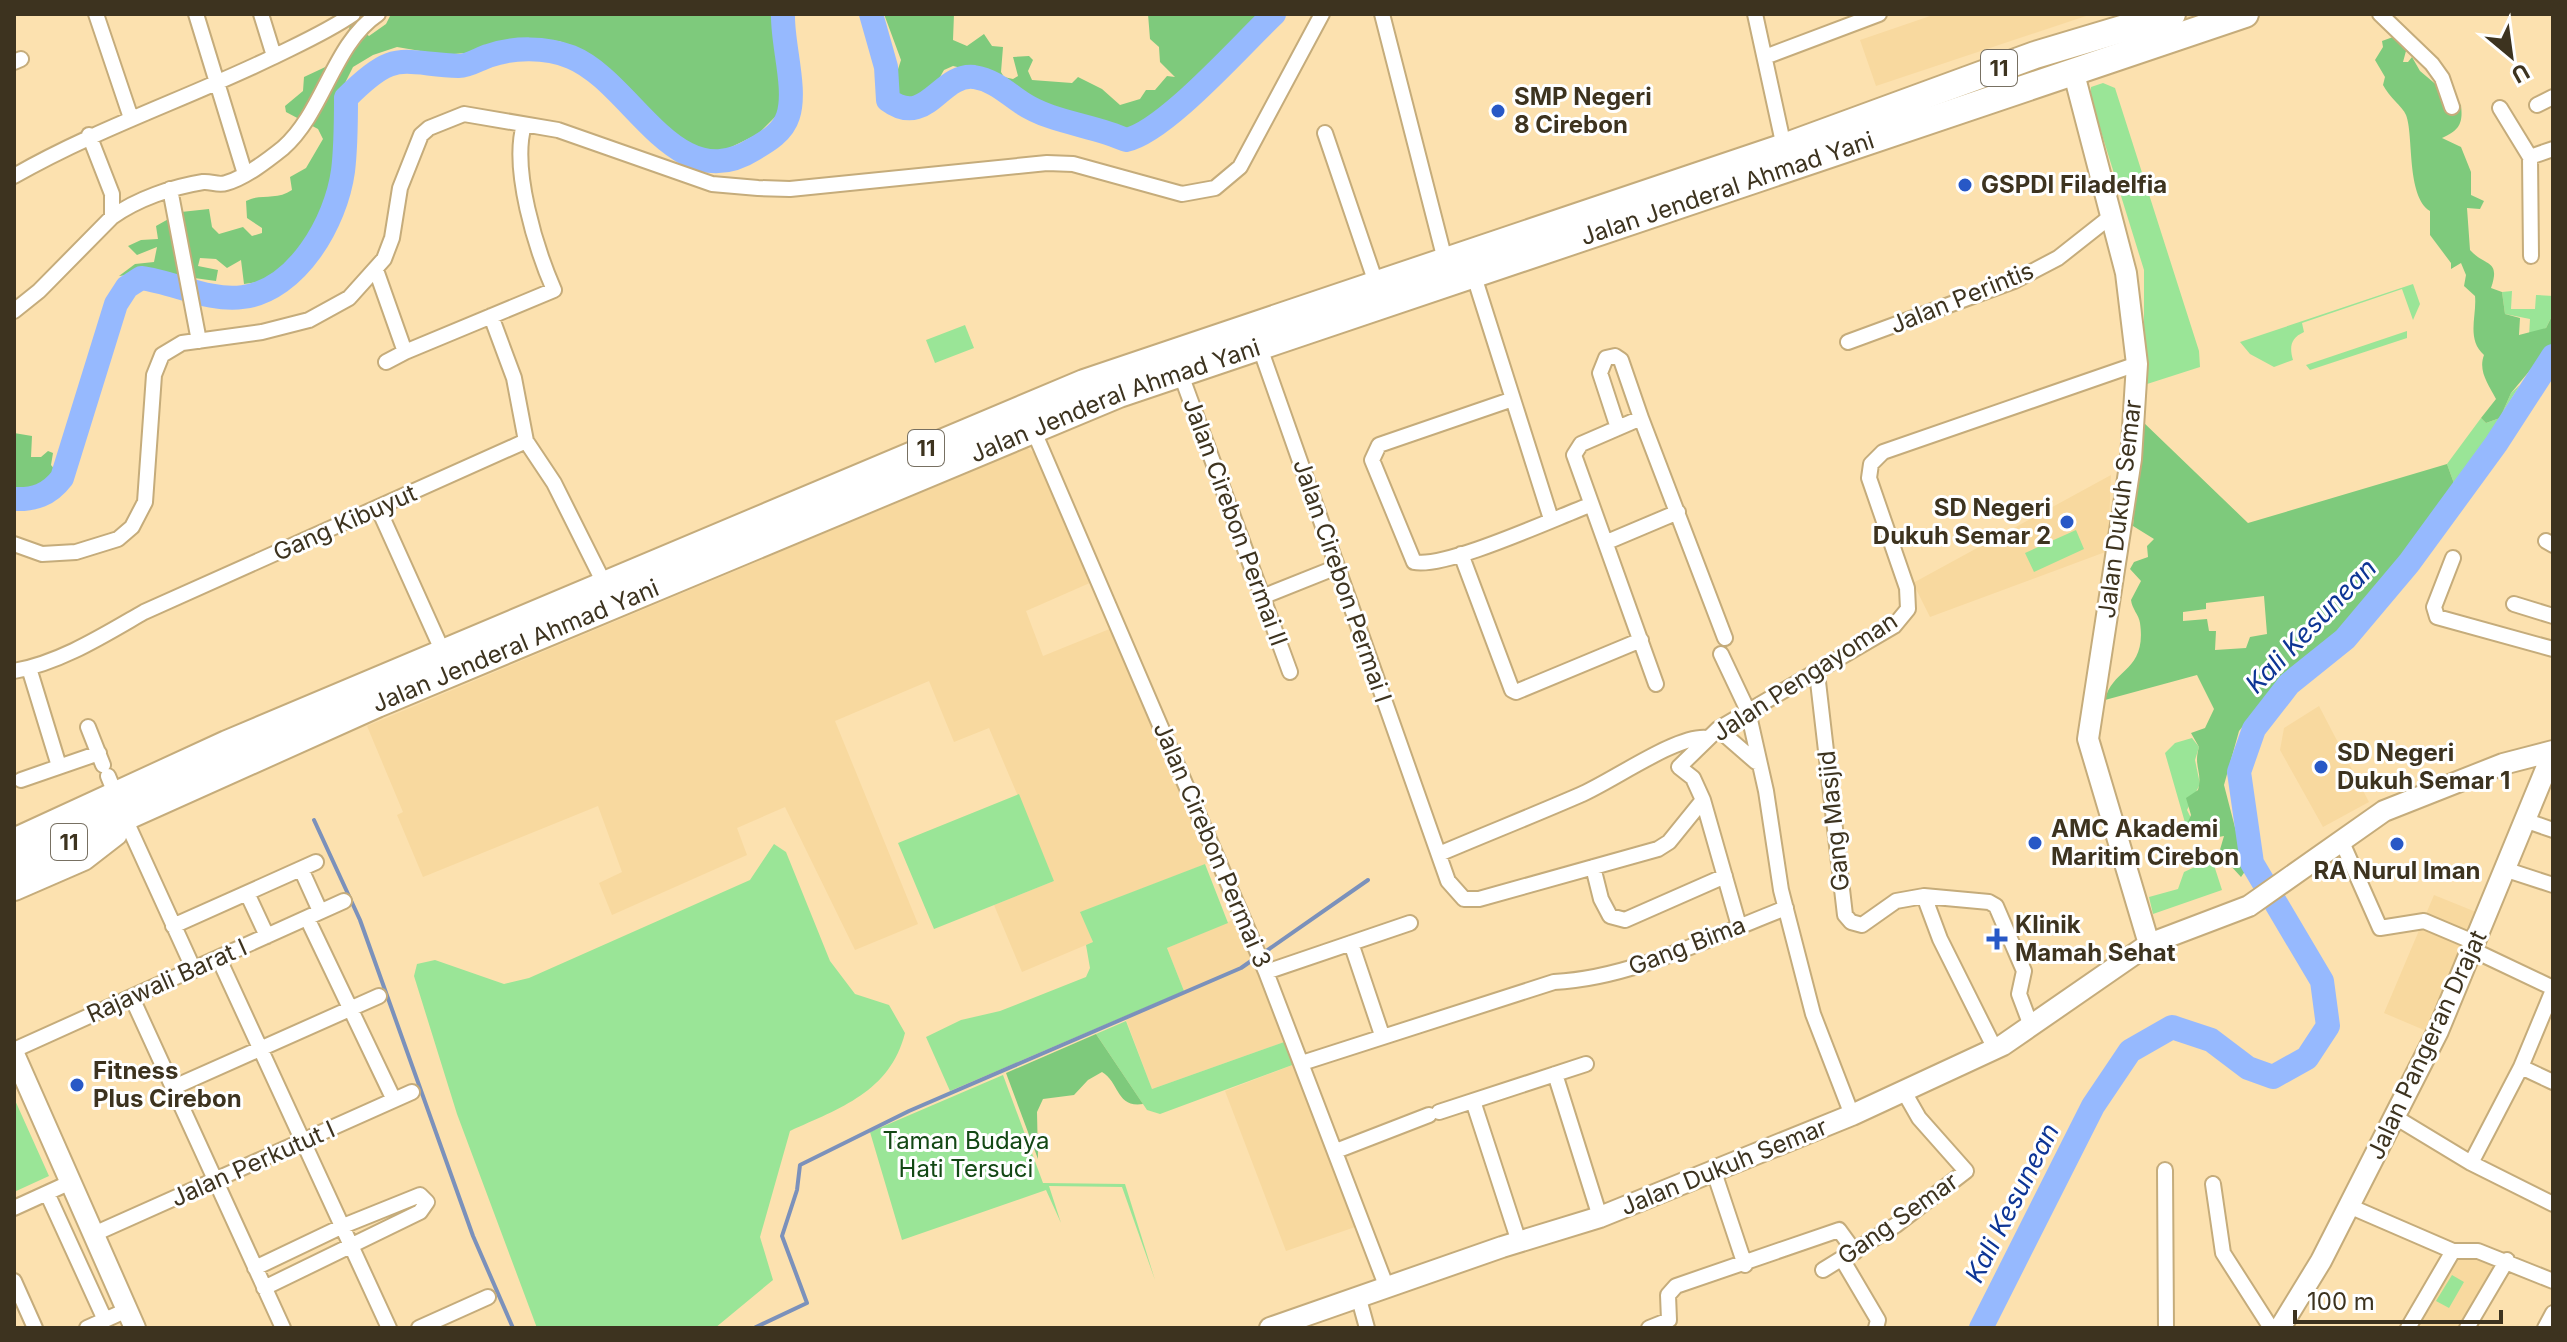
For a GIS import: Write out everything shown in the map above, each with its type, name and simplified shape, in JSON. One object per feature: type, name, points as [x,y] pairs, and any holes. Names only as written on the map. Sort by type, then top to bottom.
[{"type":"highway","name":"Jalan Jenderal Ahmad Yani","points":[[14,867],[1028,418],[1150,359],[1784,147],[1901,102],[2127,32],[2172,14]]},
{"type":"highway","name":"Jalan Jenderal Ahmad Yani","points":[[14,842],[103,778],[443,652],[1028,418],[1180,372],[2073,70],[2127,32],[2245,14]]},
{"type":"highway","points":[[14,825],[63,805],[103,778]]},
{"type":"highway","points":[[14,887],[83,857],[127,823],[173,794]]},
{"type":"street","points":[[96,14],[131,118]]},
{"type":"street","points":[[196,14],[245,174]]},
{"type":"street","points":[[261,14],[274,56]]},
{"type":"street","points":[[14,176],[89,135],[217,84],[274,56],[332,21],[353,14]]},
{"type":"street","points":[[14,311],[39,291],[112,217],[170,189],[207,181],[222,185],[245,174],[283,148],[298,131],[348,49],[378,14]]},
{"type":"street","points":[[14,544],[42,554],[76,552],[118,539],[132,527],[145,502],[154,375],[162,355],[182,343],[262,332],[309,320],[349,298],[376,270],[392,238],[400,188],[421,135],[464,114],[581,137],[712,184],[790,189],[1047,163],[1073,164],[1182,194],[1215,188],[1240,167],[1322,14]]},
{"type":"street","points":[[1382,14],[1445,260]]},
{"type":"street","points":[[1755,14],[1784,147]]},
{"type":"street","points":[[1765,57],[1861,18],[1879,14]]},
{"type":"street","points":[[2380,14],[2432,64],[2442,78],[2452,107]]},
{"type":"street","name":"Jalan Dukuh Semar","points":[[2073,70],[2126,273],[2137,364],[2131,459],[2088,739],[2149,944]]},
{"type":"street","points":[[2537,105],[2553,97]]},
{"type":"street","points":[[2500,108],[2530,157],[2531,256]]},
{"type":"street","points":[[386,362],[554,290],[530,218],[519,148],[524,125]]},
{"type":"street","points":[[1325,133],[1376,283]]},
{"type":"street","points":[[89,135],[112,194],[112,217]]},
{"type":"street","points":[[2530,157],[2553,149]]},
{"type":"street","points":[[170,189],[199,341]]},
{"type":"street","name":"Jalan Perintis","points":[[1848,342],[2014,281],[2058,258],[2110,217]]},
{"type":"street","points":[[376,270],[405,352]]},
{"type":"street","points":[[1473,273],[1551,519]]},
{"type":"street","points":[[491,316],[514,378],[526,441],[554,483],[605,585]]},
{"type":"street","name":"Jalan Cirebon Permai I","points":[[1259,345],[1448,881],[1464,899],[1479,899],[1593,867]]},
{"type":"street","points":[[1618,428],[1600,373],[1606,358],[1615,356],[1621,360],[1725,638]]},
{"type":"street","name":"Jalan Pengayoman","points":[[1679,767],[1712,733],[1894,626],[1908,609],[1907,588],[1869,478],[1871,464],[1883,452],[2137,364]]},
{"type":"street","name":"Jalan Cirebon Permai II","points":[[1180,372],[1290,672]]},
{"type":"street","points":[[1513,399],[1379,445],[1373,450],[1372,460],[1414,562],[1424,564],[1461,554],[1590,505]]},
{"type":"street","name":"Jalan Cirebon Permai 3","points":[[1028,418],[1266,972],[1387,1288]]},
{"type":"street","points":[[1641,418],[1576,447],[1574,455],[1656,684]]},
{"type":"street","name":"Gang Kibuyut","points":[[14,671],[29,668],[96,639],[144,612],[379,510],[526,441]]},
{"type":"street","points":[[379,510],[443,652]]},
{"type":"street","points":[[1607,542],[1678,512]]},
{"type":"street","points":[[1461,554],[1512,690],[1516,692],[1641,640]]},
{"type":"street","points":[[2453,558],[2434,607],[2437,617],[2553,649]]},
{"type":"street","points":[[1262,597],[1337,567]]},
{"type":"street","points":[[2514,604],[2553,616]]},
{"type":"street","points":[[1721,654],[1748,711],[1756,762],[1766,791],[1786,908],[1813,1014],[1852,1115]]},
{"type":"street","points":[[29,668],[59,766]]},
{"type":"street","name":"Gang Masjid","points":[[1817,673],[1845,915],[1851,922],[1862,925],[1896,901],[1924,896],[1989,902],[2000,910],[2024,971],[2019,994],[2031,1026]]},
{"type":"street","points":[[88,727],[103,778]]},
{"type":"street","points":[[1439,854],[1584,793],[1691,738],[1712,733],[1756,762]]},
{"type":"street","name":"Jalan Dukuh Semar","points":[[1270,1328],[1600,1217],[1852,1115],[1995,1049],[2149,944],[2255,903],[2363,822],[2408,799],[2503,764],[2553,752]]},
{"type":"street","name":"Jalan Pangeran Drajat","points":[[2280,1328],[2349,1206],[2438,1031],[2527,821],[2548,786],[2553,752]]},
{"type":"street","points":[[1658,755],[1693,778],[1703,800],[1739,926]]},
{"type":"street","points":[[21,780],[59,766],[103,778]]},
{"type":"street","points":[[1703,800],[1669,842],[1658,849],[1593,867],[1601,899],[1610,916],[1625,920],[1725,876]]},
{"type":"street","points":[[2527,821],[2553,830]]},
{"type":"street","points":[[127,823],[194,970]]},
{"type":"street","points":[[2341,840],[2380,928],[2424,921],[2553,989],[2521,1067],[2471,1163]]},
{"type":"street","points":[[173,926],[316,862]]},
{"type":"street","points":[[301,869],[314,915],[394,1100]]},
{"type":"street","points":[[2507,870],[2553,885]]},
{"type":"street","points":[[247,893],[267,936]]},
{"type":"street","points":[[1924,896],[1940,939],[1995,1049]]},
{"type":"street","name":"Rajawali Barat I","points":[[14,1052],[344,901]]},
{"type":"street","name":"Gang Bima","points":[[1302,1063],[1554,982],[1587,980],[1626,969],[1786,908]]},
{"type":"street","points":[[1266,972],[1410,923]]},
{"type":"street","points":[[1351,943],[1382,1035]]},
{"type":"street","points":[[219,959],[263,1048],[389,1328]]},
{"type":"street","points":[[172,1088],[379,996]]},
{"type":"street","points":[[132,998],[283,1328]]},
{"type":"street","points":[[14,1052],[131,1319],[105,1320],[87,1328]]},
{"type":"street","points":[[1336,1151],[1434,1114],[1586,1064]]},
{"type":"street","points":[[2521,1067],[2553,1082]]},
{"type":"street","points":[[1555,1074],[1600,1217]]},
{"type":"street","name":"Gang Semar","points":[[1823,1270],[1966,1171],[1919,1118],[1903,1090]]},
{"type":"street","name":"Jalan Perkutut I","points":[[94,1234],[412,1092]]},
{"type":"street","points":[[1473,1101],[1519,1242]]},
{"type":"street","points":[[2395,1117],[2471,1163],[2553,1204]]},
{"type":"street","points":[[2165,1170],[2166,1328]]},
{"type":"street","points":[[1714,1172],[1745,1265]]},
{"type":"street","points":[[14,1208],[71,1182]]},
{"type":"street","points":[[2213,1184],[2223,1253],[2271,1328]]},
{"type":"street","points":[[47,1193],[105,1320]]},
{"type":"street","points":[[255,1268],[343,1226],[420,1195],[427,1202],[420,1212],[264,1288]]},
{"type":"street","points":[[2349,1206],[2453,1251],[2478,1251],[2507,1260],[2553,1281]]},
{"type":"street","points":[[1649,1328],[1669,1320],[1671,1289],[1839,1230],[1845,1234],[1848,1255],[1880,1323],[1876,1328]]},
{"type":"street","points":[[2408,1328],[2453,1251]]},
{"type":"street","points":[[2467,1328],[2507,1260]]},
{"type":"street","points":[[15,1286],[35,1328]]},
{"type":"street","points":[[419,1328],[488,1297]]},
{"type":"street","points":[[1359,1299],[1367,1328]]},
{"type":"street","points":[[2545,1328],[2553,1313]]},
{"type":"shaded area","points":[[1936,14],[2092,14],[1876,86],[1860,40]]},
{"type":"shaded area","points":[[1027,448],[1040,457],[1092,582],[1026,611],[1043,656],[1112,628],[1211,862],[1081,912],[1093,942],[1022,972],[994,905],[1054,881],[989,728],[954,742],[929,681],[835,721],[918,924],[855,950],[785,807],[737,828],[747,855],[612,915],[599,883],[622,872],[598,806],[423,877],[397,815],[403,812],[367,726]]},
{"type":"shaded area","name":"SD Negeri Dukuh Semar 2","points":[[2111,475],[2108,551],[1930,617],[1913,583]]},
{"type":"shaded area","name":"SD Negeri Dukuh Semar 1","points":[[2319,706],[2369,802],[2323,827],[2280,750],[2284,728]]},
{"type":"shaded area","points":[[2434,895],[2481,914],[2431,1033],[2384,1013]]},
{"type":"shaded area","points":[[1237,918],[1287,1041],[1152,1089],[1125,1017],[1184,991],[1167,948]]},
{"type":"shaded area","points":[[1295,1064],[1358,1226],[1286,1251],[1225,1091]]},
{"type":"shaded area","points":[[2485,1258],[2502,1267],[2466,1328],[2410,1328],[2451,1260]]},
{"type":"green space","points":[[358,14],[372,14],[365,33],[369,36],[386,24],[391,14],[778,14],[778,65],[785,100],[779,113],[758,134],[721,152],[703,154],[673,138],[610,74],[580,49],[559,41],[518,39],[485,51],[444,55],[397,47],[373,55],[353,67],[344,85],[337,118],[341,137],[329,202],[296,263],[276,279],[244,284],[241,260],[227,268],[216,259],[200,258],[198,266],[218,270],[216,281],[151,272],[119,276],[135,264],[154,262],[157,247],[137,255],[128,246],[141,240],[158,239],[156,226],[181,212],[209,209],[212,227],[219,234],[243,227],[252,236],[262,233],[262,228],[247,218],[246,201],[292,190],[290,177],[306,168],[323,139],[318,129],[286,112],[285,106],[303,91],[304,77],[336,62],[355,44],[349,28]]},
{"type":"green space","points":[[884,14],[954,14],[953,40],[967,46],[984,34],[992,46],[1003,47],[1001,72],[1004,77],[1013,79],[1018,76],[1013,57],[1029,56],[1033,60],[1028,71],[1032,80],[1072,83],[1078,77],[1102,89],[1120,105],[1140,99],[1146,90],[1155,90],[1167,76],[1175,77],[1160,62],[1159,47],[1150,39],[1148,14],[1264,14],[1231,43],[1175,103],[1131,134],[1082,116],[1050,112],[996,76],[953,66],[944,70],[921,99],[895,100],[890,94],[901,60]]},
{"type":"green space","points":[[2393,37],[2406,51],[2403,62],[2408,62],[2412,57],[2420,71],[2439,87],[2443,98],[2461,105],[2459,125],[2442,138],[2461,147],[2471,172],[2471,195],[2484,201],[2480,209],[2467,208],[2470,250],[2493,268],[2491,288],[2502,292],[2505,314],[2520,318],[2519,335],[2546,328],[2553,314],[2553,343],[2511,393],[2500,418],[2486,423],[2481,418],[2496,399],[2482,367],[2484,355],[2475,342],[2475,296],[2464,286],[2466,275],[2461,263],[2451,269],[2451,263],[2430,235],[2430,211],[2422,203],[2414,179],[2406,115],[2383,85],[2385,77],[2375,60],[2383,47],[2382,41]]},
{"type":"green space","points":[[2103,83],[2115,88],[2199,351],[2200,367],[2144,385],[2144,270],[2090,96],[2091,87]]},
{"type":"green space","points":[[2413,284],[2420,304],[2413,320],[2402,289],[2302,323],[2304,332],[2292,343],[2293,360],[2274,367],[2250,354],[2240,342]]},
{"type":"green space","points":[[2512,291],[2511,309],[2535,309],[2536,295],[2553,296],[2553,314],[2546,328],[2529,336],[2530,319],[2505,314],[2502,292]]},
{"type":"green space","points":[[965,325],[974,348],[935,363],[926,340]]},
{"type":"green space","points":[[2407,331],[2407,338],[2310,370],[2306,365]]},
{"type":"green space","points":[[2520,385],[2504,410],[2504,418],[2456,489],[2447,464],[2481,418],[2486,423],[2500,418],[2511,393]]},
{"type":"green space","points":[[2142,421],[2248,523],[2447,464],[2456,489],[2442,511],[2435,514],[2342,636],[2267,696],[2239,731],[2224,785],[2246,870],[2241,877],[2219,853],[2224,836],[2203,840],[2187,838],[2185,829],[2191,815],[2186,798],[2198,790],[2199,784],[2199,747],[2191,733],[2205,728],[2214,709],[2197,675],[2105,700],[2114,681],[2134,660],[2141,639],[2139,620],[2131,600],[2141,581],[2130,569],[2134,562],[2148,557],[2147,546],[2154,539],[2133,526]],"holes":[[[2264,596],[2267,634],[2250,637],[2246,648],[2215,650],[2216,631],[2209,631],[2207,619],[2183,621],[2183,612],[2206,609],[2206,603]]]},
{"type":"green space","points":[[14,433],[32,436],[31,457],[41,457],[48,451],[53,453],[51,465],[55,470],[41,488],[14,487]]},
{"type":"green space","points":[[2076,530],[2084,549],[2034,572],[2025,553]]},
{"type":"green space","points":[[2192,738],[2199,747],[2195,760],[2200,784],[2187,810],[2191,818],[2186,826],[2165,753],[2175,743]]},
{"type":"green space","points":[[1019,794],[1054,881],[934,929],[898,843]]},
{"type":"green space","points":[[774,844],[786,852],[830,961],[855,994],[889,1005],[905,1033],[898,1053],[888,1070],[861,1096],[790,1131],[760,1237],[773,1280],[715,1328],[537,1328],[457,1114],[414,976],[417,964],[435,960],[504,984],[529,978],[750,880]]},
{"type":"green space","points":[[2212,859],[2222,890],[2153,914],[2149,897],[2178,889],[2184,872]]},
{"type":"green space","points":[[1205,864],[1228,923],[1167,948],[1184,991],[950,1091],[926,1037],[961,1020],[1000,1011],[1086,977],[1090,968],[1086,945],[1093,942],[1080,912]]},
{"type":"green space","points":[[1126,1021],[1152,1089],[1287,1041],[1295,1064],[1160,1114],[1147,1110],[1096,1034]]},
{"type":"green space","points":[[1096,1034],[1143,1104],[1123,1099],[1102,1072],[1088,1080],[1074,1095],[1043,1099],[1037,1112],[1038,1159],[1006,1073]]},
{"type":"green space","name":"Taman Budaya Hati Tersuci","points":[[1003,1075],[1043,1183],[1125,1184],[1155,1280],[1122,1187],[1049,1186],[1061,1223],[1046,1190],[902,1240],[870,1132]]},
{"type":"green space","points":[[14,1098],[49,1176],[14,1192]]},
{"type":"green space","points":[[2452,1275],[2464,1282],[2449,1308],[2436,1301]]},
{"type":"waterway","points":[[14,499],[41,495],[62,478],[116,304],[127,287],[141,278],[218,297],[243,297],[263,292],[297,268],[323,231],[339,191],[345,153],[346,98],[376,72],[398,62],[463,66],[498,53],[519,50],[561,54],[593,70],[678,148],[701,159],[726,160],[770,139],[783,127],[788,116],[791,93],[783,14]]},
{"type":"waterway","points":[[871,14],[886,67],[888,100],[901,107],[913,108],[923,104],[952,83],[974,77],[994,84],[1046,115],[1126,140],[1142,134],[1182,105],[1274,14]]},
{"type":"waterway","name":"Kali Kesunean","points":[[1981,1328],[2093,1106],[2130,1051],[2172,1027],[2211,1040],[2248,1068],[2273,1077],[2307,1058],[2328,1026],[2322,981],[2252,863],[2239,772],[2254,729],[2289,684],[2345,639],[2409,563],[2496,444],[2553,356]]},
{"type":"waterway","points":[[314,820],[360,920],[473,1236],[513,1328]]},
{"type":"waterway","points":[[1262,954],[1368,880]]},
{"type":"waterway","points":[[754,1328],[807,1303],[782,1236],[797,1190],[800,1165],[909,1111],[1241,968],[1254,959]]},
{"type":"place","name":"SMP Negeri 8 Cirebon","points":[[1498,111]]},
{"type":"place","name":"GSPDI Filadelfia","points":[[1965,185]]},
{"type":"place","name":"SD Negeri Dukuh Semar 2","points":[[2067,522]]},
{"type":"place","name":"SD Negeri Dukuh Semar 1","points":[[2321,767]]},
{"type":"place","name":"AMC Akademi Maritim Cirebon","points":[[2035,843]]},
{"type":"place","name":"RA Nurul Iman","points":[[2397,844]]},
{"type":"place","name":"Klinik Mamah Sehat","points":[[1997,939]]},
{"type":"place","name":"Fitness Plus Cirebon","points":[[77,1085]]}]
